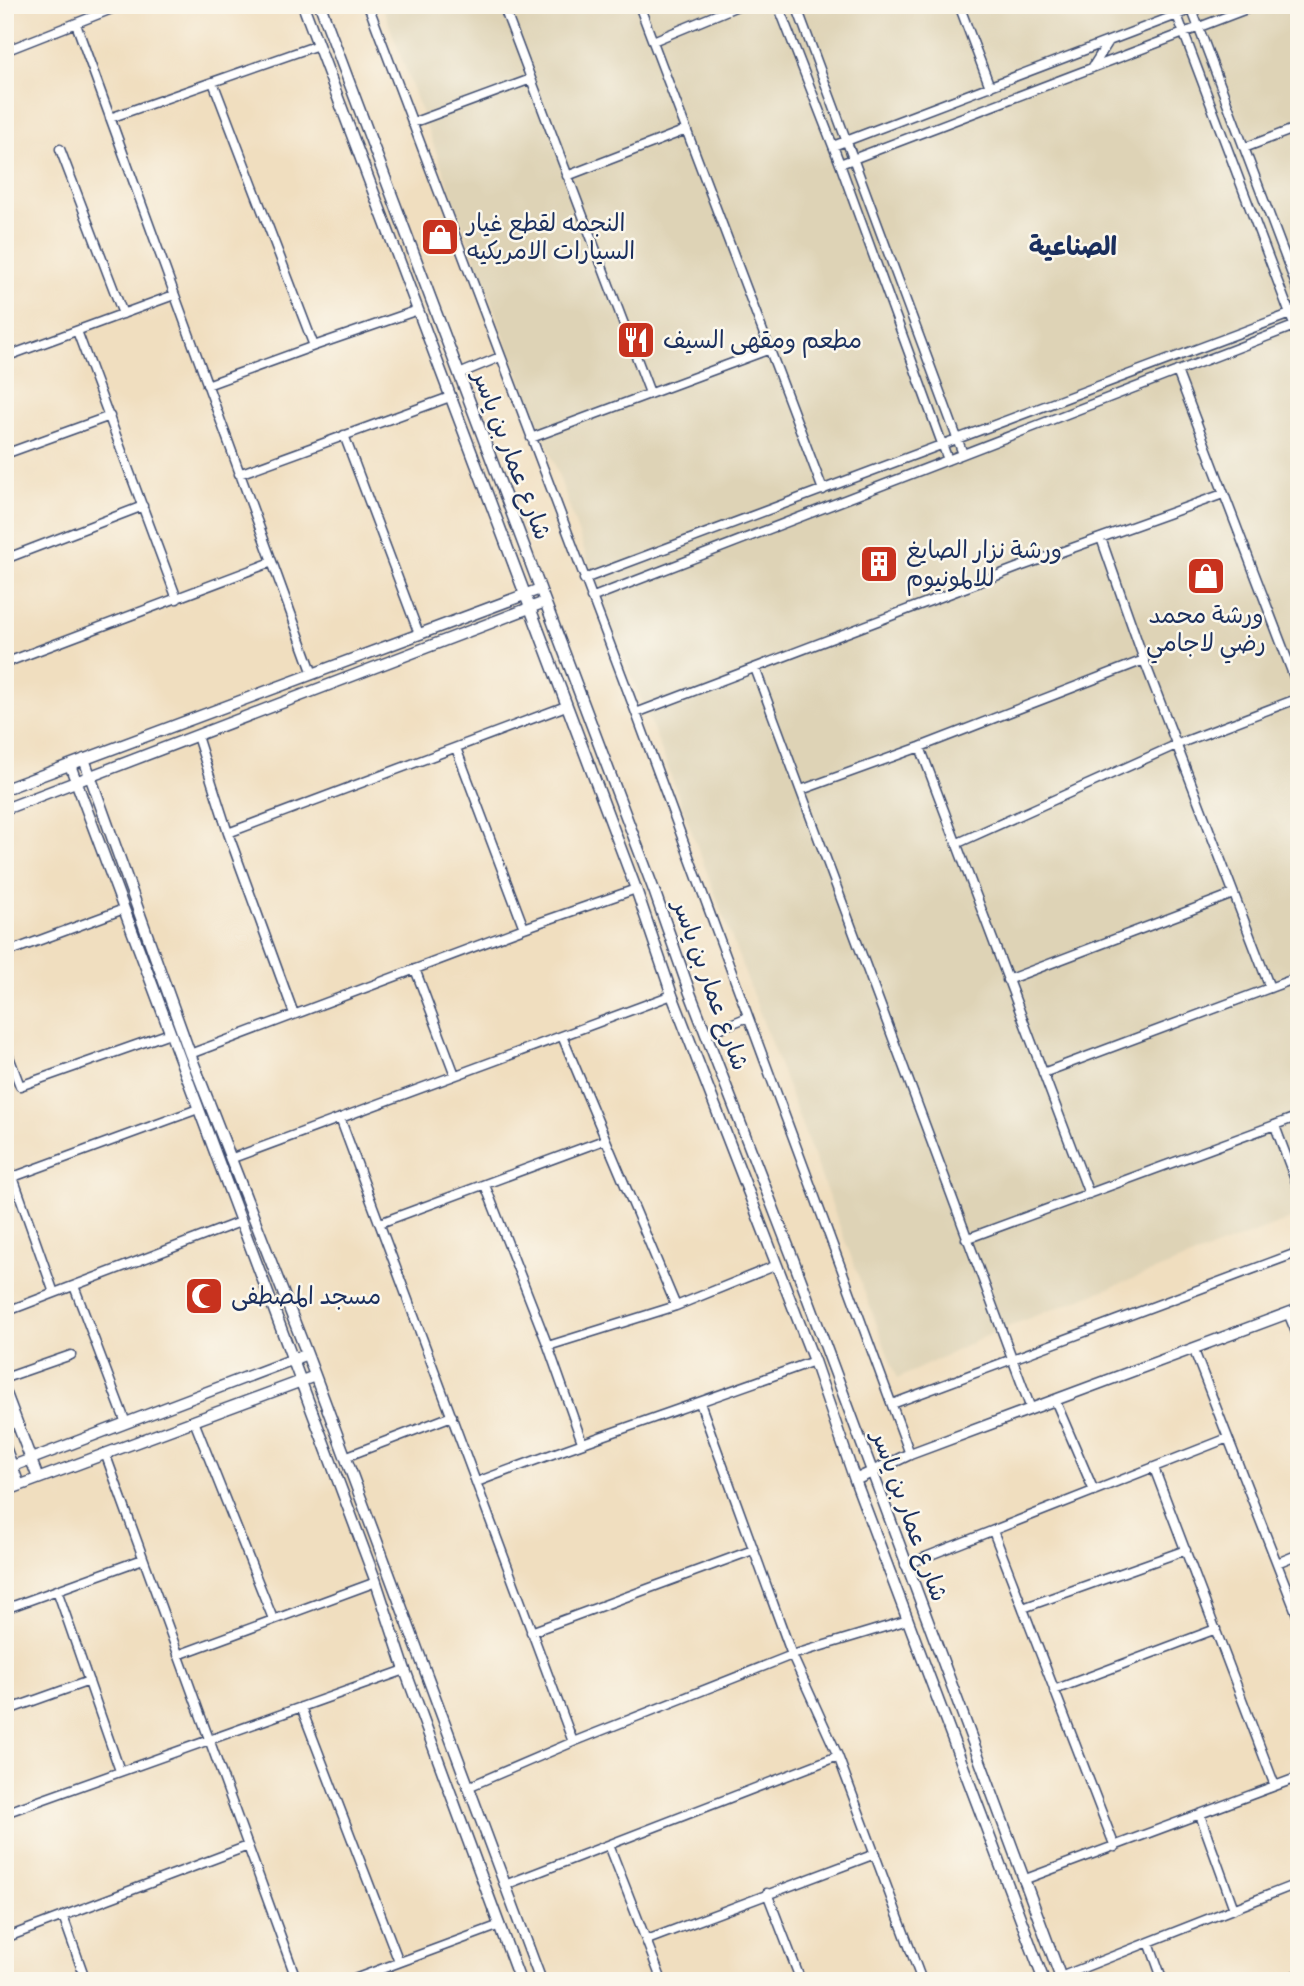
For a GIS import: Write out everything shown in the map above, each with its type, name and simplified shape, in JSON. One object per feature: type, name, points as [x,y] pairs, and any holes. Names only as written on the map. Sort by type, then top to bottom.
[{"type":"street","points":[[5,51],[122,5]]},
{"type":"street","name":"شارع عمار بن ياسر","points":[[303,5],[636,889],[672,995],[814,1361],[855,1480],[1044,1981]]},
{"type":"street","name":"شارع عمار بن ياسر","points":[[320,5],[1061,1979]]},
{"type":"street","points":[[368,5],[636,713],[911,1454]]},
{"type":"street","points":[[503,5],[650,393]]},
{"type":"street","points":[[639,5],[823,490]]},
{"type":"street","points":[[653,41],[740,5]]},
{"type":"street","points":[[778,5],[840,164],[948,460]]},
{"type":"street","points":[[796,5],[963,454]]},
{"type":"street","points":[[959,5],[990,87]]},
{"type":"street","points":[[833,146],[1203,5]]},
{"type":"street","points":[[840,164],[1257,5]]},
{"type":"street","points":[[1192,10],[1299,293]]},
{"type":"street","points":[[1177,15],[1294,315],[1294,326],[1299,338]]},
{"type":"street","points":[[76,24],[313,674]]},
{"type":"street","points":[[1093,68],[1109,41]]},
{"type":"street","points":[[110,118],[318,45]]},
{"type":"street","points":[[412,123],[531,79]]},
{"type":"street","points":[[213,82],[314,346]]},
{"type":"street","points":[[1244,148],[1299,127]]},
{"type":"street","points":[[567,176],[686,130]]},
{"type":"street","points":[[60,149],[123,314]]},
{"type":"street","points":[[5,357],[174,295]]},
{"type":"street","points":[[584,579],[1294,315],[1299,304]]},
{"type":"street","points":[[207,385],[418,310]]},
{"type":"street","points":[[591,598],[1294,326]]},
{"type":"street","points":[[77,331],[177,599]]},
{"type":"street","points":[[531,438],[769,349]]},
{"type":"street","points":[[459,374],[500,357]]},
{"type":"street","points":[[1177,371],[1299,690]]},
{"type":"street","points":[[239,474],[450,397]]},
{"type":"street","points":[[5,454],[110,416]]},
{"type":"street","points":[[344,435],[419,634]]},
{"type":"street","points":[[636,713],[1223,494]]},
{"type":"street","points":[[5,559],[143,506]]},
{"type":"street","points":[[1101,538],[1144,660],[1270,988]]},
{"type":"street","points":[[5,663],[272,562]]},
{"type":"street","points":[[5,789],[540,589]]},
{"type":"street","points":[[5,809],[545,602]]},
{"type":"street","points":[[801,790],[1144,660]]},
{"type":"street","points":[[755,668],[1031,1409]]},
{"type":"street","points":[[958,843],[1178,744],[1299,698]]},
{"type":"street","points":[[228,833],[566,706]]},
{"type":"street","points":[[197,736],[228,833],[294,1014]]},
{"type":"street","points":[[920,747],[1089,1194]]},
{"type":"street","points":[[456,748],[524,928]]},
{"type":"street","points":[[84,760],[190,1054],[307,1354],[541,1981]]},
{"type":"street","points":[[70,765],[376,1582],[405,1670],[520,1981]]},
{"type":"street","points":[[190,1054],[524,928],[636,889]]},
{"type":"street","points":[[1007,979],[1233,894]]},
{"type":"street","points":[[5,953],[124,909]]},
{"type":"street","points":[[415,969],[455,1075]]},
{"type":"street","points":[[1043,1073],[1299,977]]},
{"type":"street","points":[[230,1159],[672,995]]},
{"type":"street","points":[[706,1034],[748,1017]]},
{"type":"street","points":[[5,1046],[20,1086],[170,1033]]},
{"type":"street","points":[[562,1036],[676,1306]]},
{"type":"street","points":[[54,1293],[13,1177],[198,1110]]},
{"type":"street","points":[[966,1239],[1299,1116]]},
{"type":"street","points":[[340,1118],[573,1742]]},
{"type":"street","points":[[1275,1126],[1299,1190]]},
{"type":"street","points":[[380,1223],[604,1139]]},
{"type":"street","points":[[485,1185],[582,1442]]},
{"type":"street","points":[[5,1312],[240,1222]]},
{"type":"street","points":[[892,1404],[1299,1252]]},
{"type":"street","points":[[548,1346],[676,1306],[777,1265]]},
{"type":"street","points":[[74,1286],[126,1423]]},
{"type":"street","points":[[855,1480],[911,1454],[1299,1309]]},
{"type":"street","points":[[1288,1313],[1299,1340]]},
{"type":"street","points":[[1193,1348],[1299,1620]]},
{"type":"street","points":[[9,1468],[307,1354]]},
{"type":"street","points":[[5,1378],[71,1355]]},
{"type":"street","points":[[477,1482],[582,1442],[814,1361]]},
{"type":"street","points":[[5,1490],[315,1376]]},
{"type":"street","points":[[5,1391],[38,1478]]},
{"type":"street","points":[[1055,1400],[1094,1491]]},
{"type":"street","points":[[700,1403],[792,1655],[838,1756],[922,1981]]},
{"type":"street","points":[[345,1457],[452,1416]]},
{"type":"street","points":[[194,1421],[273,1619]]},
{"type":"street","points":[[905,1565],[1228,1438]]},
{"type":"street","points":[[5,1447],[9,1468],[19,1485]]},
{"type":"street","points":[[105,1454],[297,1981]]},
{"type":"street","points":[[1154,1468],[1276,1786]]},
{"type":"street","points":[[993,1531],[1115,1847]]},
{"type":"street","points":[[531,1632],[753,1550]]},
{"type":"street","points":[[1023,1608],[1186,1550]]},
{"type":"street","points":[[1277,1563],[1299,1554]]},
{"type":"street","points":[[5,1609],[143,1559]]},
{"type":"street","points":[[178,1655],[376,1582]]},
{"type":"street","points":[[57,1590],[120,1771]]},
{"type":"street","points":[[468,1787],[792,1655],[908,1620]]},
{"type":"street","points":[[1054,1690],[1216,1629]]},
{"type":"street","points":[[5,1813],[405,1670]]},
{"type":"street","points":[[5,1711],[89,1681]]},
{"type":"street","points":[[301,1707],[399,1962]]},
{"type":"street","points":[[505,1885],[838,1756]]},
{"type":"street","points":[[1023,1880],[1299,1777]]},
{"type":"street","points":[[1200,1815],[1234,1909]]},
{"type":"street","points":[[609,1845],[662,1981]]},
{"type":"street","points":[[5,1938],[248,1846]]},
{"type":"street","points":[[647,1940],[874,1854]]},
{"type":"street","points":[[1061,1979],[1299,1883]]},
{"type":"street","points":[[767,1894],[801,1981]]},
{"type":"street","points":[[63,1916],[86,1981]]},
{"type":"street","points":[[349,1981],[499,1925]]},
{"type":"street","points":[[1149,1942],[1163,1981]]},
{"type":"street","points":[[1281,1981],[1299,1974]]},
{"type":"shaded area","points":[[382,5],[1299,5],[1299,1216],[1001,1329],[897,1379],[655,734],[602,602],[555,465],[506,342]]},
{"type":"place","name":"النجمه لقطع غيار السيارات الامريكيه","points":[[440,237]]},
{"type":"place","name":"مطعم ومقهى السيف","points":[[636,340]]},
{"type":"place","name":"ورشة نزار الصايغ للالمونيوم","points":[[879,564]]},
{"type":"place","name":"ورشة محمد رضي لاجامي","points":[[1206,576]]},
{"type":"place","name":"مسجد المصطفى","points":[[204,1296]]},
{"type":"district","name":"الصناعية","points":[[1073,246]]}]
